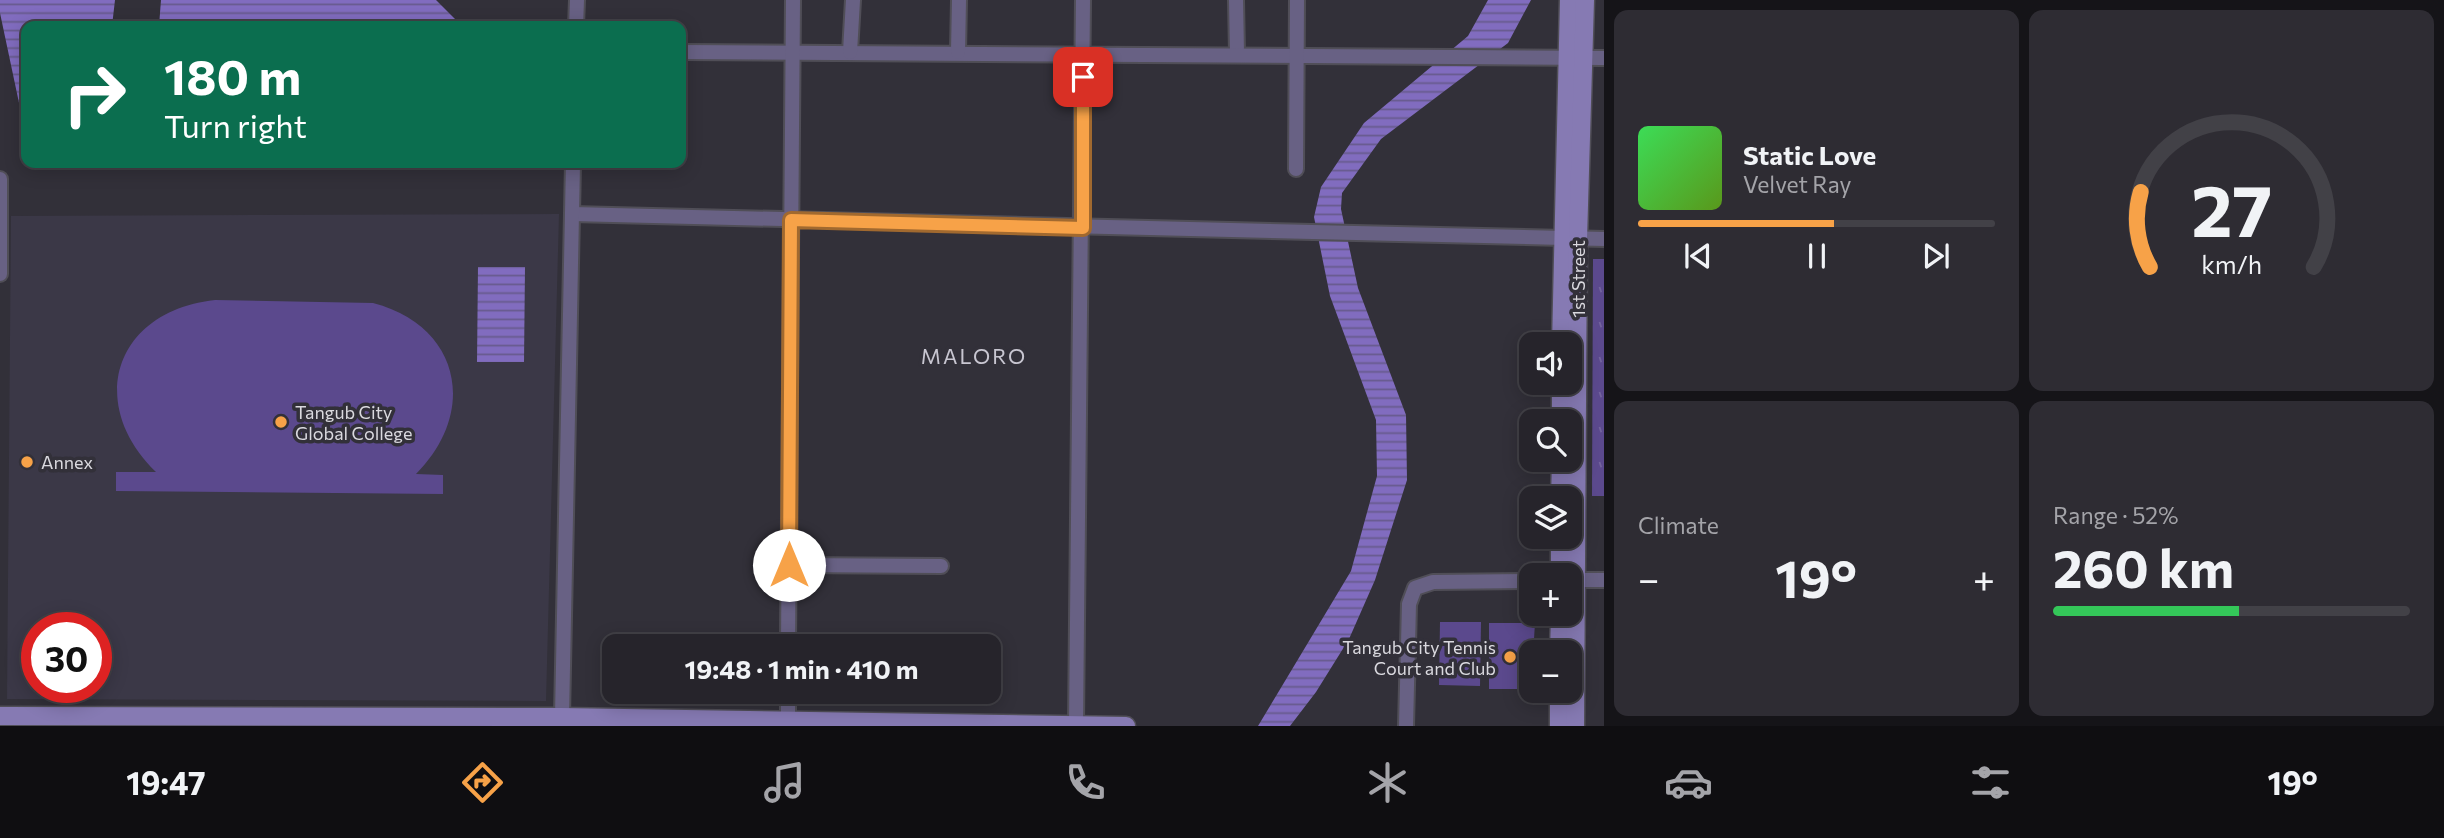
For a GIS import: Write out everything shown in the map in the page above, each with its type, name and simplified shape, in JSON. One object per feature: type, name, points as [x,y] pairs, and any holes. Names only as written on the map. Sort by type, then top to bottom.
[{"type":"street","points":[[576,21],[577,0]]},
{"type":"street","points":[[788,634],[793,0]]},
{"type":"street","points":[[850,52],[853,0]]},
{"type":"street","points":[[958,52],[959,0]]},
{"type":"street","points":[[1076,725],[1083,228],[1083,0]]},
{"type":"street","points":[[1236,0],[1237,53]]},
{"type":"street","points":[[1296,169],[1297,0]]},
{"type":"street","name":"1st Street","points":[[1569,0],[1576,57]]},
{"type":"street","name":"1st Street","points":[[1569,563],[1570,239],[1576,57],[1585,0]]},
{"type":"street","points":[[686,52],[1237,53],[1604,58]]},
{"type":"street","points":[[562,717],[573,168]]},
{"type":"street","points":[[0,178],[0,274]]},
{"type":"street","points":[[572,214],[1604,240]]},
{"type":"street","name":"1st Street","points":[[1562,332],[1570,239]]},
{"type":"street","points":[[789,565],[941,566]]},
{"type":"street","points":[[1582,579],[1604,580]]},
{"type":"street","points":[[1406,726],[1409,604],[1415,588],[1433,582],[1519,581]]},
{"type":"street","name":"1st Street","points":[[1571,626],[1575,726]]},
{"type":"street","points":[[1559,703],[1559,726]]},
{"type":"street","points":[[788,704],[788,720]]},
{"type":"street","points":[[0,716],[562,717],[1126,726]]},
{"type":"shaded area","points":[[0,0],[115,0],[113,21],[21,21],[21,112],[0,13]]},
{"type":"shaded area","points":[[161,0],[436,0],[457,21],[159,21]]},
{"type":"shaded area","points":[[1488,0],[1531,0],[1508,43],[1381,139],[1342,193],[1341,209],[1358,288],[1406,415],[1407,480],[1375,580],[1349,639],[1316,692],[1290,726],[1258,726],[1351,571],[1377,476],[1376,420],[1330,296],[1314,217],[1321,187],[1364,123],[1468,36]]},
{"type":"shaded area","name":"Tangub City Global College","points":[[559,214],[546,701],[112,699],[112,612],[21,612],[21,699],[7,699],[11,216]]},
{"type":"shaded area","points":[[478,267],[525,267],[524,362],[477,362]]},
{"type":"green space","points":[[1593,259],[1604,259],[1604,496],[1592,496]]},
{"type":"green space","points":[[215,300],[373,303],[403,314],[426,331],[442,351],[451,374],[453,399],[448,424],[436,450],[416,474],[443,475],[443,494],[116,491],[116,472],[156,472],[134,445],[121,418],[117,390],[121,364],[134,341],[154,322],[181,308]]},
{"type":"green space","points":[[1440,622],[1481,622],[1480,686],[1439,685]]},
{"type":"green space","points":[[1489,623],[1535,626],[1534,640],[1519,640],[1519,689],[1489,689]]},
{"type":"place","name":"Tangub City Global College","points":[[281,422]]},
{"type":"place","name":"Annex","points":[[27,462]]},
{"type":"place","name":"Tangub City Tennis Court and Club","points":[[1510,657]]},
{"type":"district","name":"MALORO","points":[[974,355]]},
{"type":"route","points":[[789,565],[791,220],[1083,228],[1083,77]]}]
